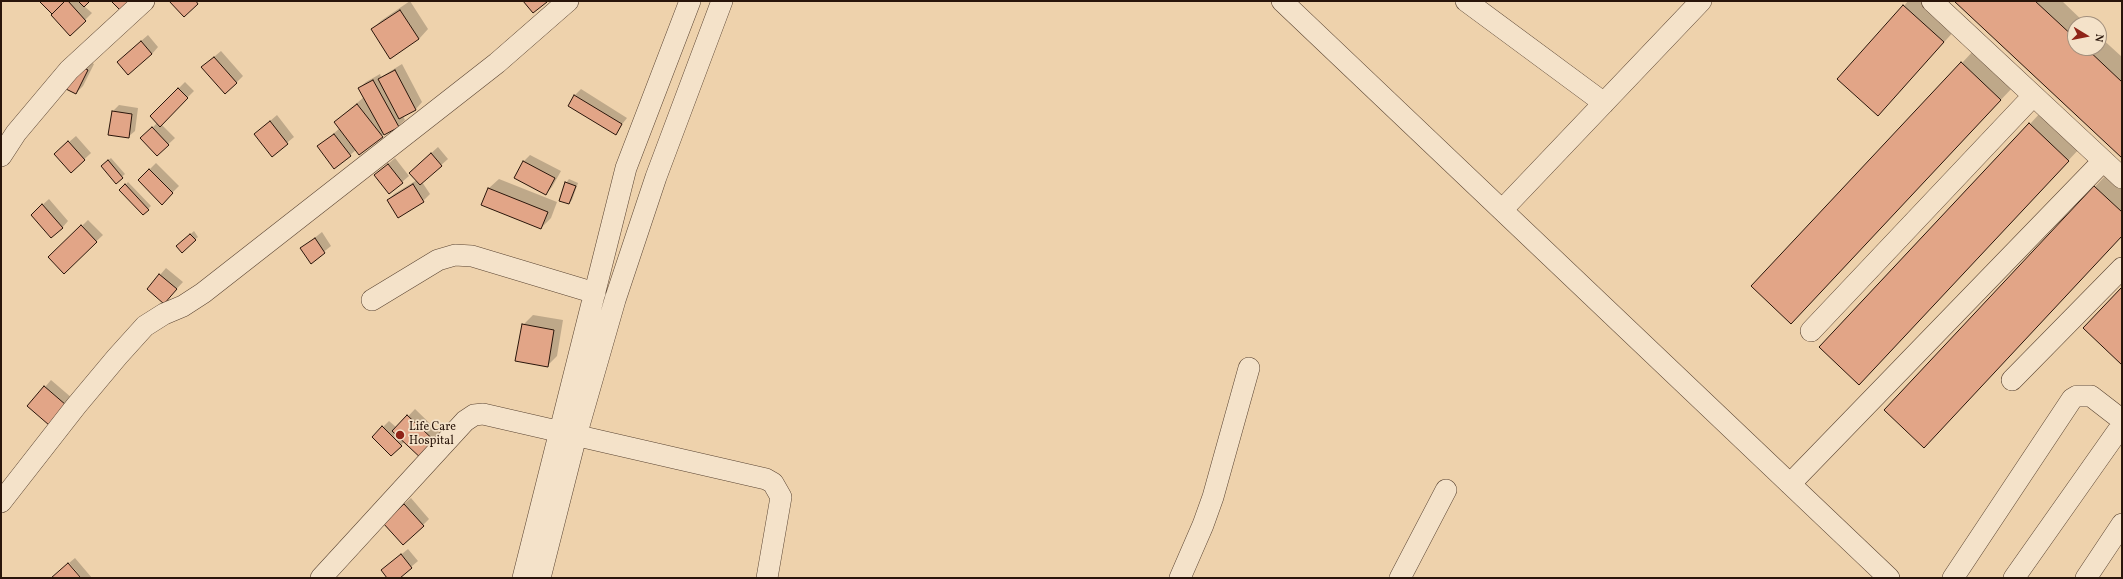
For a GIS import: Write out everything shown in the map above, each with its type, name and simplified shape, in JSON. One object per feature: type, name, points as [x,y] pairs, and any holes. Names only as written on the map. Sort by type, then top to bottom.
[{"type":"street","points":[[1,156],[16,133],[69,70],[144,1]]},
{"type":"street","points":[[1,502],[76,406],[145,326],[204,293],[491,67],[568,1]]},
{"type":"street","points":[[540,578],[595,293],[626,168],[690,1]]},
{"type":"street","points":[[522,578],[568,434],[656,177],[722,1]]},
{"type":"street","points":[[1282,1],[1889,578]]},
{"type":"street","points":[[1466,1],[1604,103]]},
{"type":"street","points":[[1502,210],[1701,1]]},
{"type":"street","points":[[1932,1],[2122,178]]},
{"type":"street","points":[[1811,331],[2033,96]]},
{"type":"street","points":[[1790,484],[2102,161]]},
{"type":"street","points":[[372,300],[438,260],[455,255],[472,256],[595,293]]},
{"type":"street","points":[[2012,380],[2122,268]]},
{"type":"street","points":[[1180,578],[1203,525],[1213,497],[1249,368]]},
{"type":"street","points":[[1953,578],[2072,399],[2077,396],[2091,396],[2122,420]]},
{"type":"street","points":[[321,578],[465,421],[474,415],[492,415],[568,434],[766,479],[773,483],[781,497],[767,578]]},
{"type":"street","points":[[2014,578],[2117,432],[2122,428]]},
{"type":"street","points":[[1400,578],[1446,490]]},
{"type":"street","points":[[2086,578],[2122,524]]},
{"type":"building","points":[[39,1],[65,1],[52,14]]},
{"type":"building","points":[[65,1],[68,1],[86,21],[70,36],[51,15]]},
{"type":"building","points":[[78,1],[90,1],[84,7]]},
{"type":"building","points":[[111,1],[131,1],[121,11]]},
{"type":"building","points":[[169,1],[196,1],[198,4],[184,17]]},
{"type":"building","points":[[523,1],[546,1],[547,2],[533,13]]},
{"type":"building","points":[[1954,1],[2035,1],[2067,31],[2067,56],[2094,56],[2122,82],[2122,158]]},
{"type":"building","points":[[1903,5],[1944,42],[1878,116],[1837,79]]},
{"type":"building","points":[[400,10],[419,39],[390,59],[371,29]]},
{"type":"building","points":[[141,41],[152,54],[128,75],[117,62]]},
{"type":"building","points":[[214,57],[237,83],[225,94],[201,67]]},
{"type":"building","points":[[1961,62],[2001,100],[1791,324],[1751,286]]},
{"type":"building","points":[[78,65],[88,70],[76,94],[66,89]]},
{"type":"building","points":[[395,70],[416,110],[399,119],[378,79]]},
{"type":"building","points":[[373,80],[399,127],[384,135],[358,88]]},
{"type":"building","points":[[178,88],[188,98],[160,127],[150,116]]},
{"type":"building","points":[[574,95],[622,124],[616,135],[568,106]]},
{"type":"building","points":[[357,104],[383,137],[359,155],[334,122]]},
{"type":"building","points":[[112,111],[132,114],[129,138],[108,135]]},
{"type":"building","points":[[270,121],[288,144],[272,157],[254,134]]},
{"type":"building","points":[[2029,123],[2069,161],[1859,385],[1819,347]]},
{"type":"building","points":[[152,127],[169,145],[157,156],[140,138]]},
{"type":"building","points":[[334,134],[351,156],[334,169],[317,146]]},
{"type":"building","points":[[68,141],[85,160],[71,173],[54,154]]},
{"type":"building","points":[[431,153],[442,166],[420,185],[409,173]]},
{"type":"building","points":[[108,160],[123,178],[116,184],[101,166]]},
{"type":"building","points":[[523,161],[555,178],[546,195],[514,178]]},
{"type":"building","points":[[388,164],[403,183],[389,194],[374,175]]},
{"type":"building","points":[[149,169],[173,193],[162,205],[138,180]]},
{"type":"building","points":[[565,182],[576,186],[569,204],[559,201]]},
{"type":"building","points":[[125,184],[149,210],[143,215],[119,190]]},
{"type":"building","points":[[413,184],[424,202],[398,218],[387,200]]},
{"type":"building","points":[[2094,186],[2122,212],[2122,236],[1924,448],[1884,410]]},
{"type":"building","points":[[488,188],[548,212],[541,229],[481,205]]},
{"type":"building","points":[[42,204],[63,228],[51,238],[31,215]]},
{"type":"building","points":[[81,225],[97,242],[64,274],[48,257]]},
{"type":"building","points":[[190,234],[196,240],[182,253],[176,246]]},
{"type":"building","points":[[315,238],[325,253],[311,264],[300,248]]},
{"type":"building","points":[[159,274],[177,289],[164,304],[147,289]]},
{"type":"building","points":[[2122,287],[2122,365],[2083,328]]},
{"type":"building","points":[[522,324],[554,330],[548,367],[515,361]]},
{"type":"building","points":[[44,386],[66,405],[49,425],[27,406]]},
{"type":"building","points":[[407,415],[439,445],[424,461],[392,431]]},
{"type":"building","points":[[382,426],[402,446],[391,456],[372,437]]},
{"type":"building","points":[[404,504],[424,526],[403,545],[383,523]]},
{"type":"building","points":[[401,554],[412,568],[400,578],[387,578],[381,570]]},
{"type":"building","points":[[68,563],[81,578],[51,578]]},
{"type":"place","name":"Life Care Hospital","points":[[400,435]]}]
